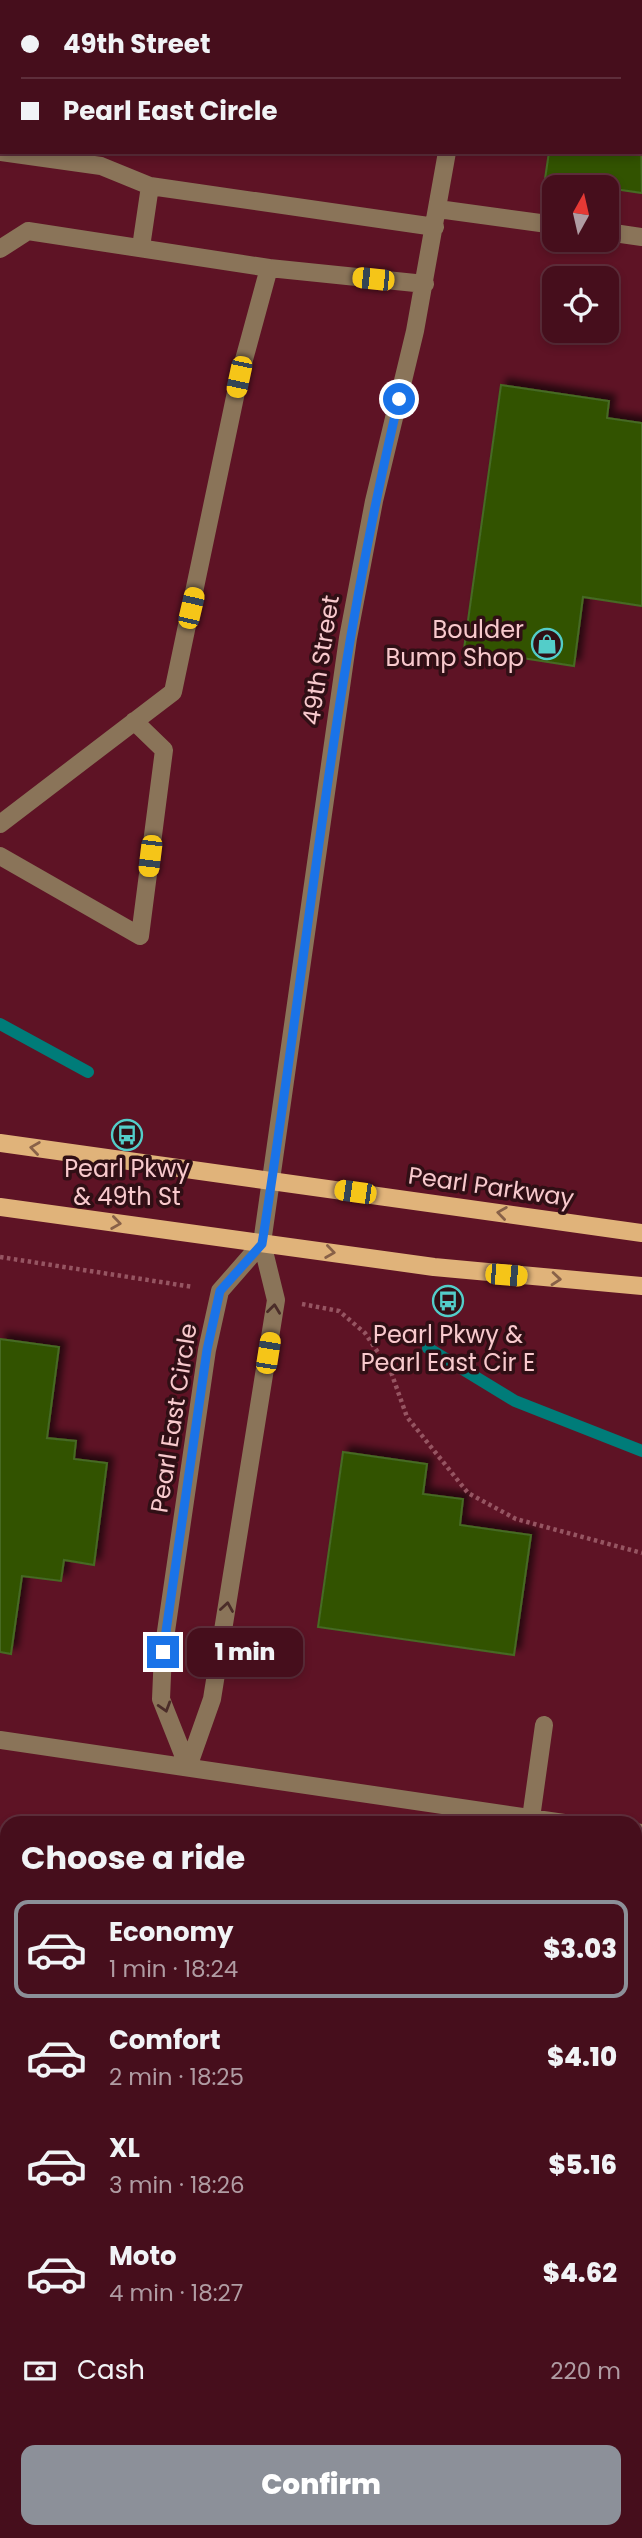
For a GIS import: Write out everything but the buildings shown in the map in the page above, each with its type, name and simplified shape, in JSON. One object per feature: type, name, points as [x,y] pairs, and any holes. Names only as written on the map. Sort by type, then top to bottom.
[{"type":"main road","name":"Pearl Parkway","points":[[0,1143],[642,1233]]},
{"type":"main road","points":[[0,1207],[434,1267],[642,1286]]},
{"type":"street","points":[[28,154],[101,166],[150,186],[437,218],[542,224]]},
{"type":"street","name":"49th Street","points":[[262,1244],[348,638],[374,501],[425,284],[447,154]]},
{"type":"street","points":[[141,247],[150,186]]},
{"type":"street","points":[[0,249],[28,232],[269,268],[425,284]]},
{"type":"street","points":[[620,234],[642,237]]},
{"type":"street","points":[[0,824],[173,692],[239,377],[269,268]]},
{"type":"street","points":[[0,856],[140,936],[164,750],[134,721]]},
{"type":"street","points":[[187,1767],[212,1699],[276,1300],[262,1244]]},
{"type":"street","name":"Pearl East Circle","points":[[187,1767],[162,1699],[163,1652],[207,1350],[220,1291],[262,1244]]},
{"type":"street","points":[[531,1816],[544,1725]]},
{"type":"street","points":[[0,1740],[518,1816]]},
{"type":"path","points":[[0,1257],[220,1291]]},
{"type":"path","points":[[276,1300],[339,1311],[365,1333],[391,1371],[407,1418],[468,1493],[516,1519],[642,1553]]},
{"type":"waterway","points":[[0,1024],[88,1072]]},
{"type":"waterway","points":[[428,1348],[515,1401],[642,1451]]},
{"type":"place","name":"Boulder Bump Shop","points":[[547,644]]},
{"type":"place","name":"Pearl Pkwy & 49th St","points":[[127,1135]]},
{"type":"place","name":"Pearl Pkwy & Pearl East Cir E","points":[[448,1301]]},
{"type":"route","points":[[163,1652],[207,1350],[220,1291],[262,1244],[348,638],[374,501],[399,399]]}]
